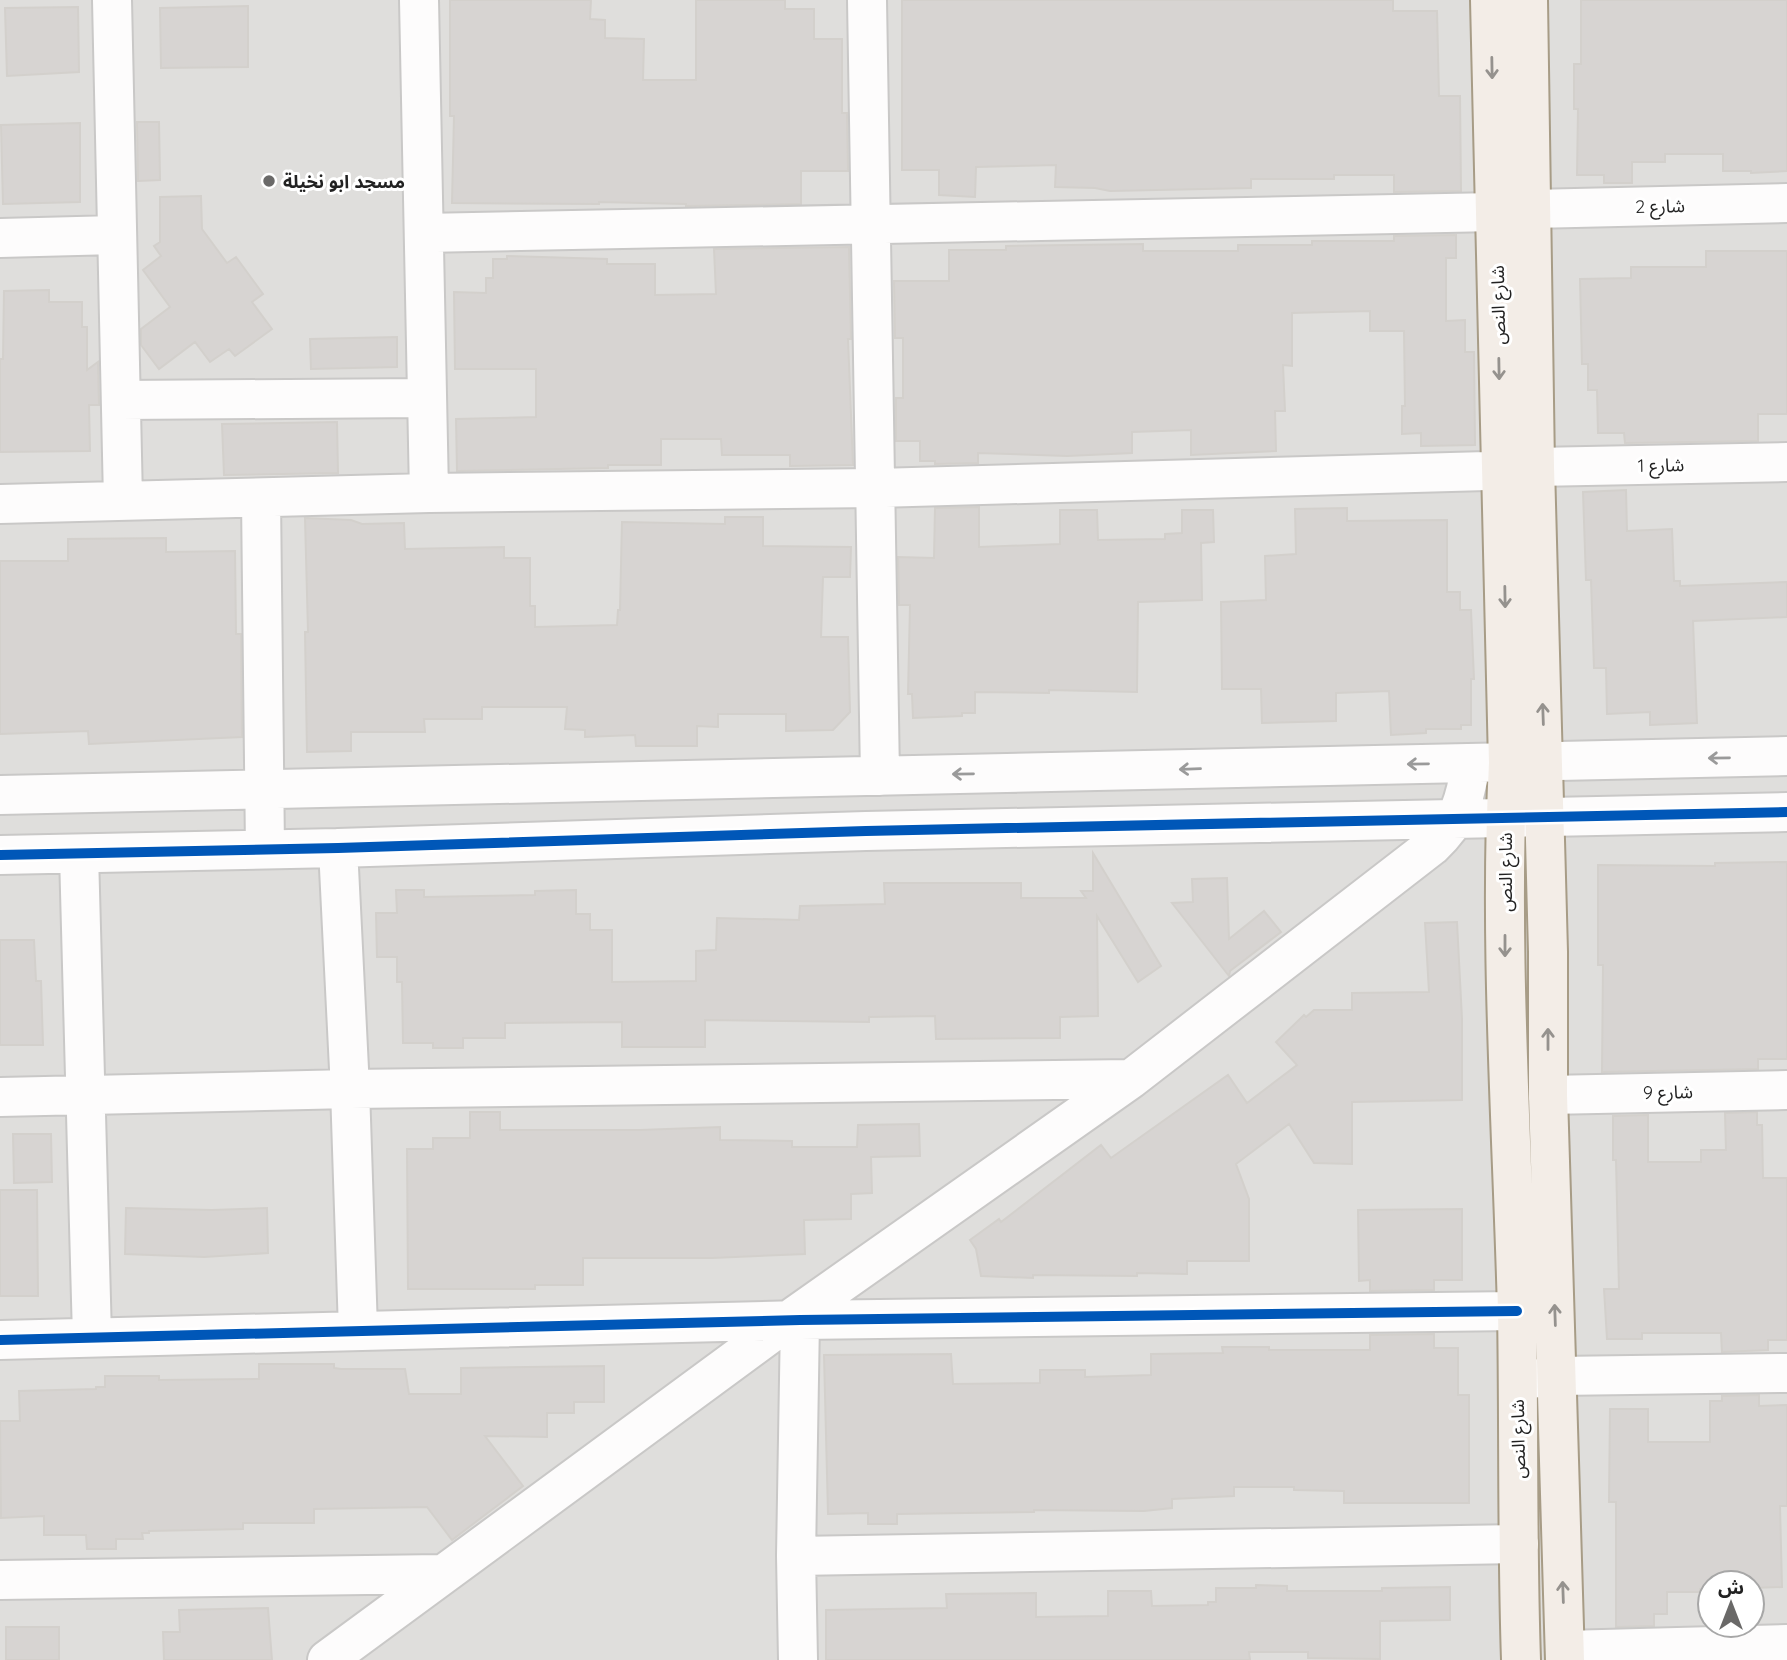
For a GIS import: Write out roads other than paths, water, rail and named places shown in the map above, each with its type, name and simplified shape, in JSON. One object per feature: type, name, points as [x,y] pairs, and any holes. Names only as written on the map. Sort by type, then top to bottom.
[{"type":"main road","name":"شارع النص","points":[[1490,0],[1514,210]]},
{"type":"main road","name":"شارع النص","points":[[1521,1660],[1517,1311],[1505,981],[1505,817],[1518,467],[1514,210],[1528,0]]},
{"type":"main road","name":"شارع النص","points":[[1508,763],[1545,818],[1548,1095],[1565,1655]]},
{"type":"street","points":[[112,0],[123,500]]},
{"type":"street","points":[[419,0],[429,493]]},
{"type":"street","points":[[867,0],[880,776]]},
{"type":"street","name":"شارع 2","points":[[424,233],[1787,203]]},
{"type":"street","points":[[0,238],[116,235]]},
{"type":"street","points":[[121,400],[426,398]]},
{"type":"street","name":"شارع 1","points":[[0,504],[429,493],[877,488],[1487,471],[1518,467],[1787,462]]},
{"type":"street","points":[[261,499],[265,849]]},
{"type":"street","points":[[0,795],[1787,756]]},
{"type":"street","points":[[327,1660],[442,1574],[1131,1079],[1432,846],[1456,820],[1462,808],[1508,763]]},
{"type":"street","points":[[0,855],[338,848],[880,831],[1787,812]]},
{"type":"street","points":[[338,848],[358,1330]]},
{"type":"street","points":[[79,854],[92,1337]]},
{"type":"street","points":[[0,1097],[350,1089],[1131,1079]]},
{"type":"street","name":"شارع 9","points":[[1548,1095],[1787,1090]]},
{"type":"street","points":[[0,1340],[795,1320],[1517,1311]]},
{"type":"street","points":[[795,1320],[798,1660]]},
{"type":"street","points":[[1517,1381],[1557,1376],[1787,1373]]},
{"type":"street","points":[[796,1556],[1519,1545]]},
{"type":"street","points":[[0,1580],[442,1574]]},
{"type":"street","points":[[1565,1655],[1787,1644]]},
{"type":"place","name":"مسجد ابو نخيلة","points":[[269,181]]}]
